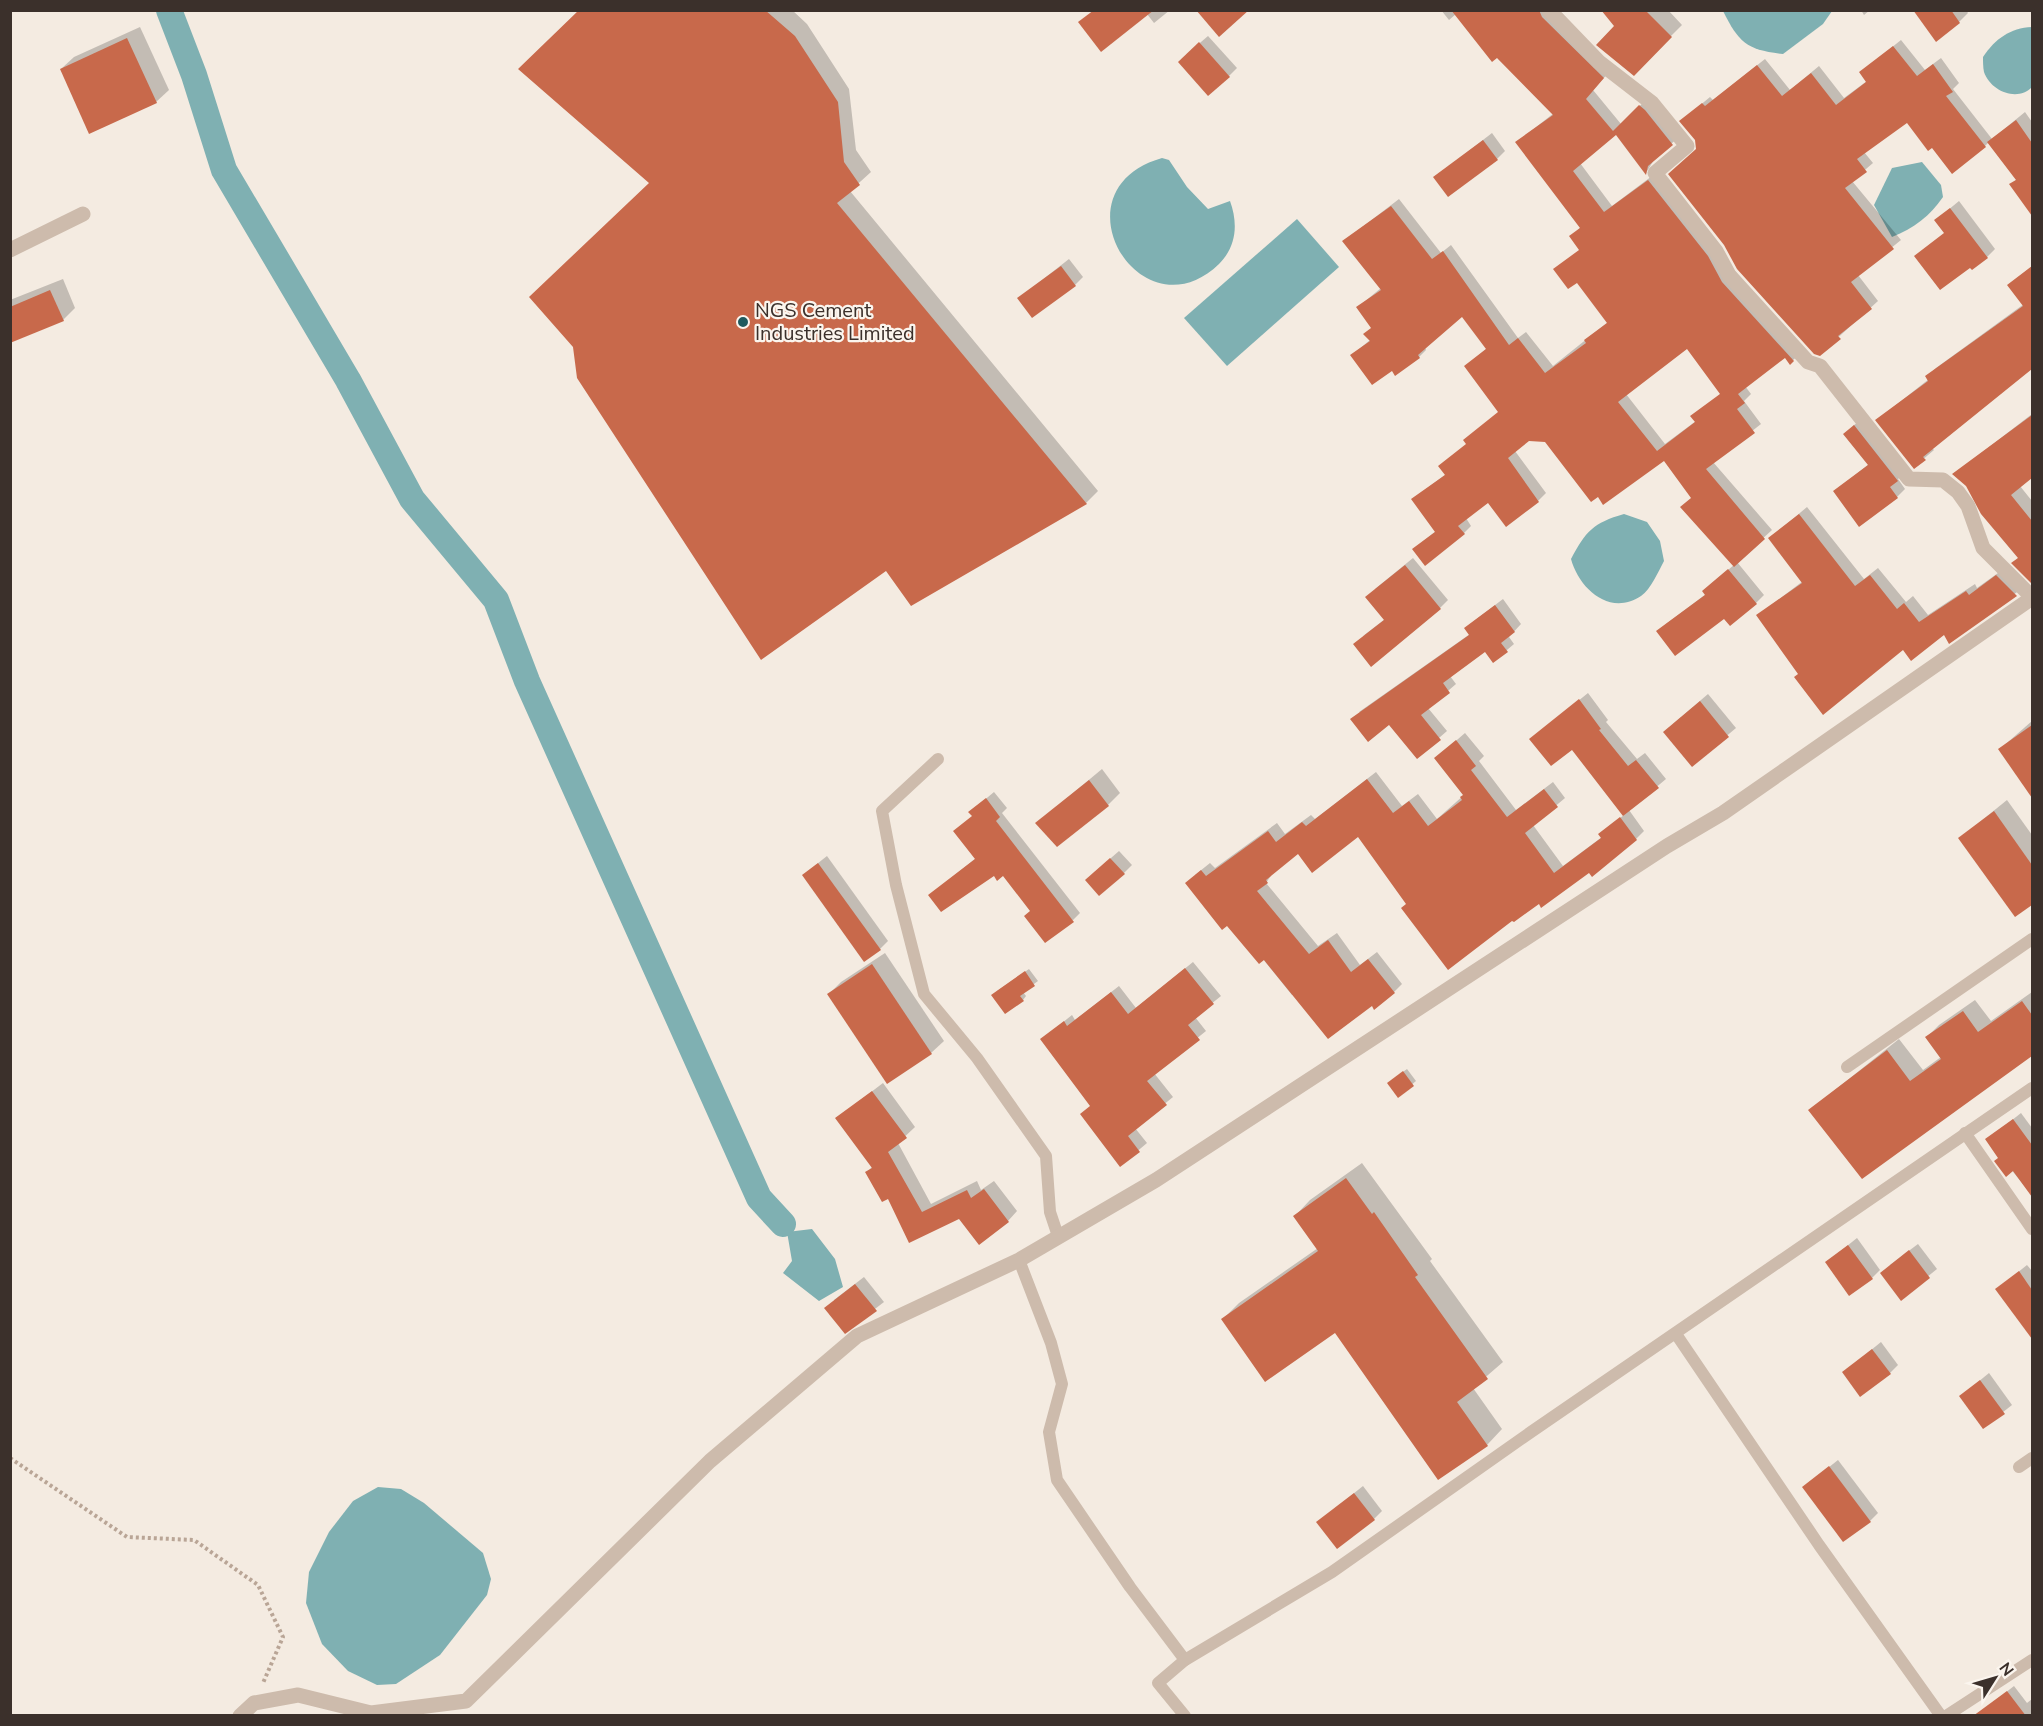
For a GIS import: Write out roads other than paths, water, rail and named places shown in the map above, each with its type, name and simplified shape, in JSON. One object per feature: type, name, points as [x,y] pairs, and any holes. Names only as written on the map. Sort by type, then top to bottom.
[{"type":"street","points":[[240,1716],[254,1703],[298,1695],[371,1713],[466,1701],[710,1461],[857,1336],[1019,1260],[1156,1180],[1667,846],[1723,813],[2032,598],[1983,548],[1968,506],[1958,492],[1943,480],[1909,479],[1820,366],[1808,362],[1729,275],[1716,251],[1655,172],[1687,146],[1652,103],[1599,62],[1550,10]]},
{"type":"street","points":[[10,250],[83,214]]},
{"type":"lane","points":[[938,759],[882,811],[902,907],[924,994],[977,1058],[1046,1156],[1050,1212],[1058,1236]]},
{"type":"lane","points":[[1846,1067],[2032,939]]},
{"type":"lane","points":[[1185,1716],[1158,1683],[1185,1660],[1332,1572],[2032,1088]]},
{"type":"lane","points":[[1965,1133],[2032,1229]]},
{"type":"lane","points":[[1019,1260],[1051,1343],[1062,1384],[1049,1432],[1057,1480],[1130,1587],[1185,1660]]},
{"type":"lane","points":[[1676,1334],[1819,1545],[1941,1716]]},
{"type":"lane","points":[[2019,1467],[2032,1458]]},
{"type":"lane","points":[[1946,1716],[2032,1660]]},
{"type":"water","points":[[1723,11],[1832,11],[1823,24],[1783,54],[1761,50],[1746,43],[1734,31]]},
{"type":"water","points":[[2032,27],[2032,87],[2020,94],[2005,93],[1987,79],[1983,57],[1993,45],[2010,32]]},
{"type":"water","points":[[1162,158],[1169,160],[1187,187],[1208,209],[1230,201],[1233,209],[1234,234],[1225,257],[1219,264],[1190,282],[1162,284],[1137,272],[1120,251],[1111,225],[1113,199],[1129,175]]},
{"type":"water","points":[[1922,162],[1941,185],[1943,197],[1921,221],[1892,237],[1874,205],[1892,168]]},
{"type":"water","points":[[1297,219],[1339,267],[1227,366],[1184,318]]},
{"type":"water","points":[[1624,514],[1647,522],[1660,541],[1664,561],[1645,593],[1629,602],[1618,603],[1607,601],[1588,589],[1575,570],[1571,559],[1581,541],[1592,529]]},
{"type":"water","points":[[812,1229],[835,1259],[843,1287],[819,1301],[783,1273],[792,1261],[787,1232]]},
{"type":"water","points":[[378,1487],[401,1489],[424,1503],[483,1553],[491,1579],[487,1595],[440,1655],[396,1684],[377,1685],[348,1671],[322,1644],[306,1603],[309,1572],[329,1532],[353,1501]]},
{"type":"waterway","points":[[169,10],[194,75],[224,170],[348,380],[412,499],[496,600],[527,681],[759,1198],[783,1224]]},
{"type":"place","name":"NGS Cement Industries Limited","points":[[743,322]]}]
